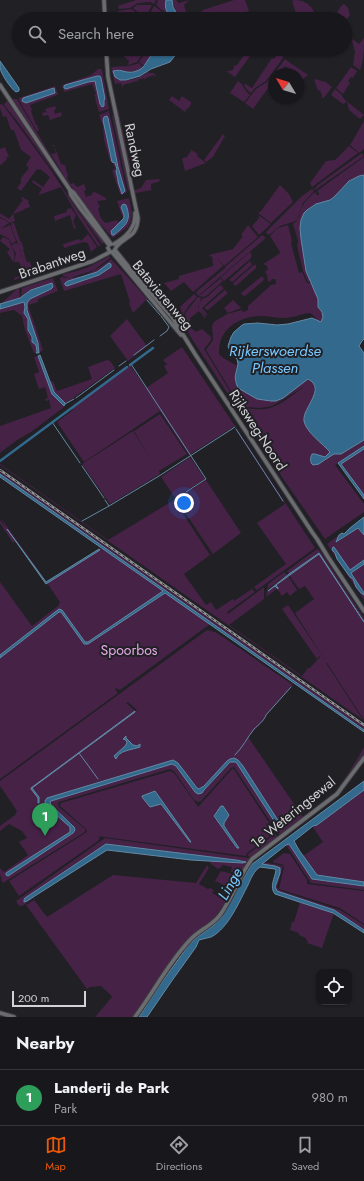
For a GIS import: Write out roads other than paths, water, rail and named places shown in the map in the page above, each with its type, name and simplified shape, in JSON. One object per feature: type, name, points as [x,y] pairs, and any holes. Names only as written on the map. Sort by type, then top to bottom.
[{"type":"street","points":[[104,0],[104,12]]},
{"type":"street","name":"Randweg","points":[[106,56],[108,77],[138,218],[136,227],[132,234],[112,248]]},
{"type":"street","name":"Batavierenweg","points":[[0,85],[70,190],[71,195],[80,208],[112,248],[172,317],[185,336],[186,340]]},
{"type":"street","name":"Brabantweg","points":[[0,290],[93,261],[112,248]]},
{"type":"street","name":"Rijksweg-Noord","points":[[186,340],[312,532],[322,550],[328,556],[364,611]]},
{"type":"street","name":"1e Weteringsewal","points":[[135,1017],[161,978],[190,940],[210,926],[221,914],[252,859],[337,794],[364,758]]},
{"type":"street","points":[[0,1013],[14,1017]]},
{"type":"water","points":[[166,0],[172,0],[176,12],[168,12],[165,6]]},
{"type":"water","points":[[175,56],[170,62],[151,69],[140,76],[126,80],[120,80],[115,77],[113,71],[120,70],[135,72],[144,66],[150,57]]},
{"type":"water","points":[[0,61],[19,88],[19,91],[16,92],[6,81],[0,68]]},
{"type":"water","points":[[100,76],[101,78],[105,99],[104,106],[102,107],[95,81],[66,89],[64,88],[65,85]]},
{"type":"water","points":[[54,88],[55,93],[26,103],[22,101],[23,98]]},
{"type":"water","points":[[107,116],[118,167],[125,191],[122,194],[118,182],[117,169],[115,163],[112,162],[103,120],[104,117]]},
{"type":"water","name":"Rijkerswoerdse Plassen","points":[[364,175],[364,339],[359,346],[364,353],[364,440],[341,454],[334,454],[319,464],[313,465],[311,463],[312,454],[325,457],[330,452],[311,434],[304,421],[306,410],[315,393],[313,383],[308,379],[283,398],[276,401],[257,399],[238,388],[235,378],[238,364],[237,359],[231,354],[228,346],[234,332],[244,324],[258,323],[277,325],[312,318],[321,322],[323,317],[322,312],[318,307],[318,299],[306,271],[301,239],[301,220],[307,210],[316,204],[330,200],[349,181]]},
{"type":"water","points":[[123,204],[126,205],[128,210],[127,222],[114,235],[112,235],[111,231],[124,218],[121,207]]},
{"type":"water","points":[[109,263],[111,264],[111,267],[99,275],[67,286],[65,285],[68,281],[97,272]]},
{"type":"water","points":[[52,283],[53,287],[51,289],[30,299],[27,303],[27,310],[38,343],[39,353],[36,353],[36,345],[32,342],[32,337],[28,330],[28,319],[24,313],[24,302],[0,309],[0,304],[20,298],[31,290]]},
{"type":"water","points":[[40,355],[54,392],[65,403],[64,406],[52,394],[38,356]]},
{"type":"water","points":[[364,446],[364,449],[341,464],[364,495],[364,499],[338,463]]},
{"type":"water","points":[[0,474],[364,730],[364,732],[165,593],[88,644],[84,644],[61,612],[59,612],[0,658],[0,655],[59,609],[62,610],[85,642],[88,642],[163,591],[0,477]]},
{"type":"water","points":[[364,517],[364,535],[358,528],[336,542],[339,535],[342,533],[344,534]]},
{"type":"water","points":[[7,529],[46,582],[99,549],[100,550],[46,584]]},
{"type":"water","points":[[333,547],[350,570],[364,560],[364,564],[351,573],[364,595],[356,587],[353,579],[337,559],[332,550]]},
{"type":"water","points":[[319,553],[364,622],[319,554],[276,585],[278,589],[275,586],[268,591],[289,574]]},
{"type":"water","points":[[135,711],[32,788],[39,797],[38,803],[38,798],[31,788]]},
{"type":"water","points":[[126,736],[126,738],[133,745],[137,746],[140,744],[140,747],[123,752],[116,759],[114,756],[127,743],[126,740],[123,739]]},
{"type":"water","points":[[234,758],[243,766],[281,825],[280,828],[236,762],[230,762],[202,793],[198,794],[176,766],[172,764],[51,801],[51,805],[74,827],[75,830],[73,833],[8,876],[6,875],[6,873],[70,832],[70,827],[45,805],[47,798],[173,760],[178,763],[199,789],[204,786],[227,761]]},
{"type":"water","points":[[364,781],[364,790],[294,841],[317,875],[364,882],[364,886],[312,879],[289,844],[262,864],[280,868],[280,873],[275,887],[277,891],[334,910],[364,930],[364,933],[333,913],[275,894],[272,885],[276,870],[260,867],[253,875],[237,906],[223,928],[211,937],[199,940],[196,947],[147,1017],[139,1017],[188,946],[221,918],[251,865]]},
{"type":"water","points":[[155,791],[191,842],[161,804],[150,807],[142,797]]},
{"type":"water","points":[[221,806],[223,806],[229,815],[224,823],[224,826],[239,848],[237,848],[214,816]]},
{"type":"water","points":[[106,844],[246,862],[191,860],[107,850],[24,902],[25,898]]},
{"type":"waterway","points":[[147,300],[160,315]]},
{"type":"waterway","points":[[160,336],[167,331],[169,327],[161,316]]},
{"type":"waterway","points":[[134,355],[154,340]]},
{"type":"waterway","points":[[130,365],[153,348]]},
{"type":"waterway","points":[[119,366],[126,361]]},
{"type":"waterway","points":[[131,364],[206,479],[186,492]]},
{"type":"waterway","points":[[0,461],[127,367]]},
{"type":"waterway","points":[[76,398],[114,370]]},
{"type":"waterway","points":[[65,404],[74,399]]},
{"type":"waterway","points":[[52,422],[80,463]]},
{"type":"waterway","points":[[105,500],[109,506],[235,427]]},
{"type":"waterway","points":[[236,429],[283,501]]},
{"type":"waterway","points":[[82,466],[104,498]]},
{"type":"waterway","points":[[82,521],[109,506]]},
{"type":"waterway","points":[[235,755],[254,729],[291,687]]},
{"type":"waterway","points":[[79,753],[98,779]]},
{"type":"railway","points":[[0,470],[364,725]]},
{"type":"place","name":"Landerij de Park","points":[[45,836]]},
{"type":"park label","name":"Spoorbos","points":[[129,650]]},
{"type":"water label","name":"Linge","points":[[230,884]]}]
